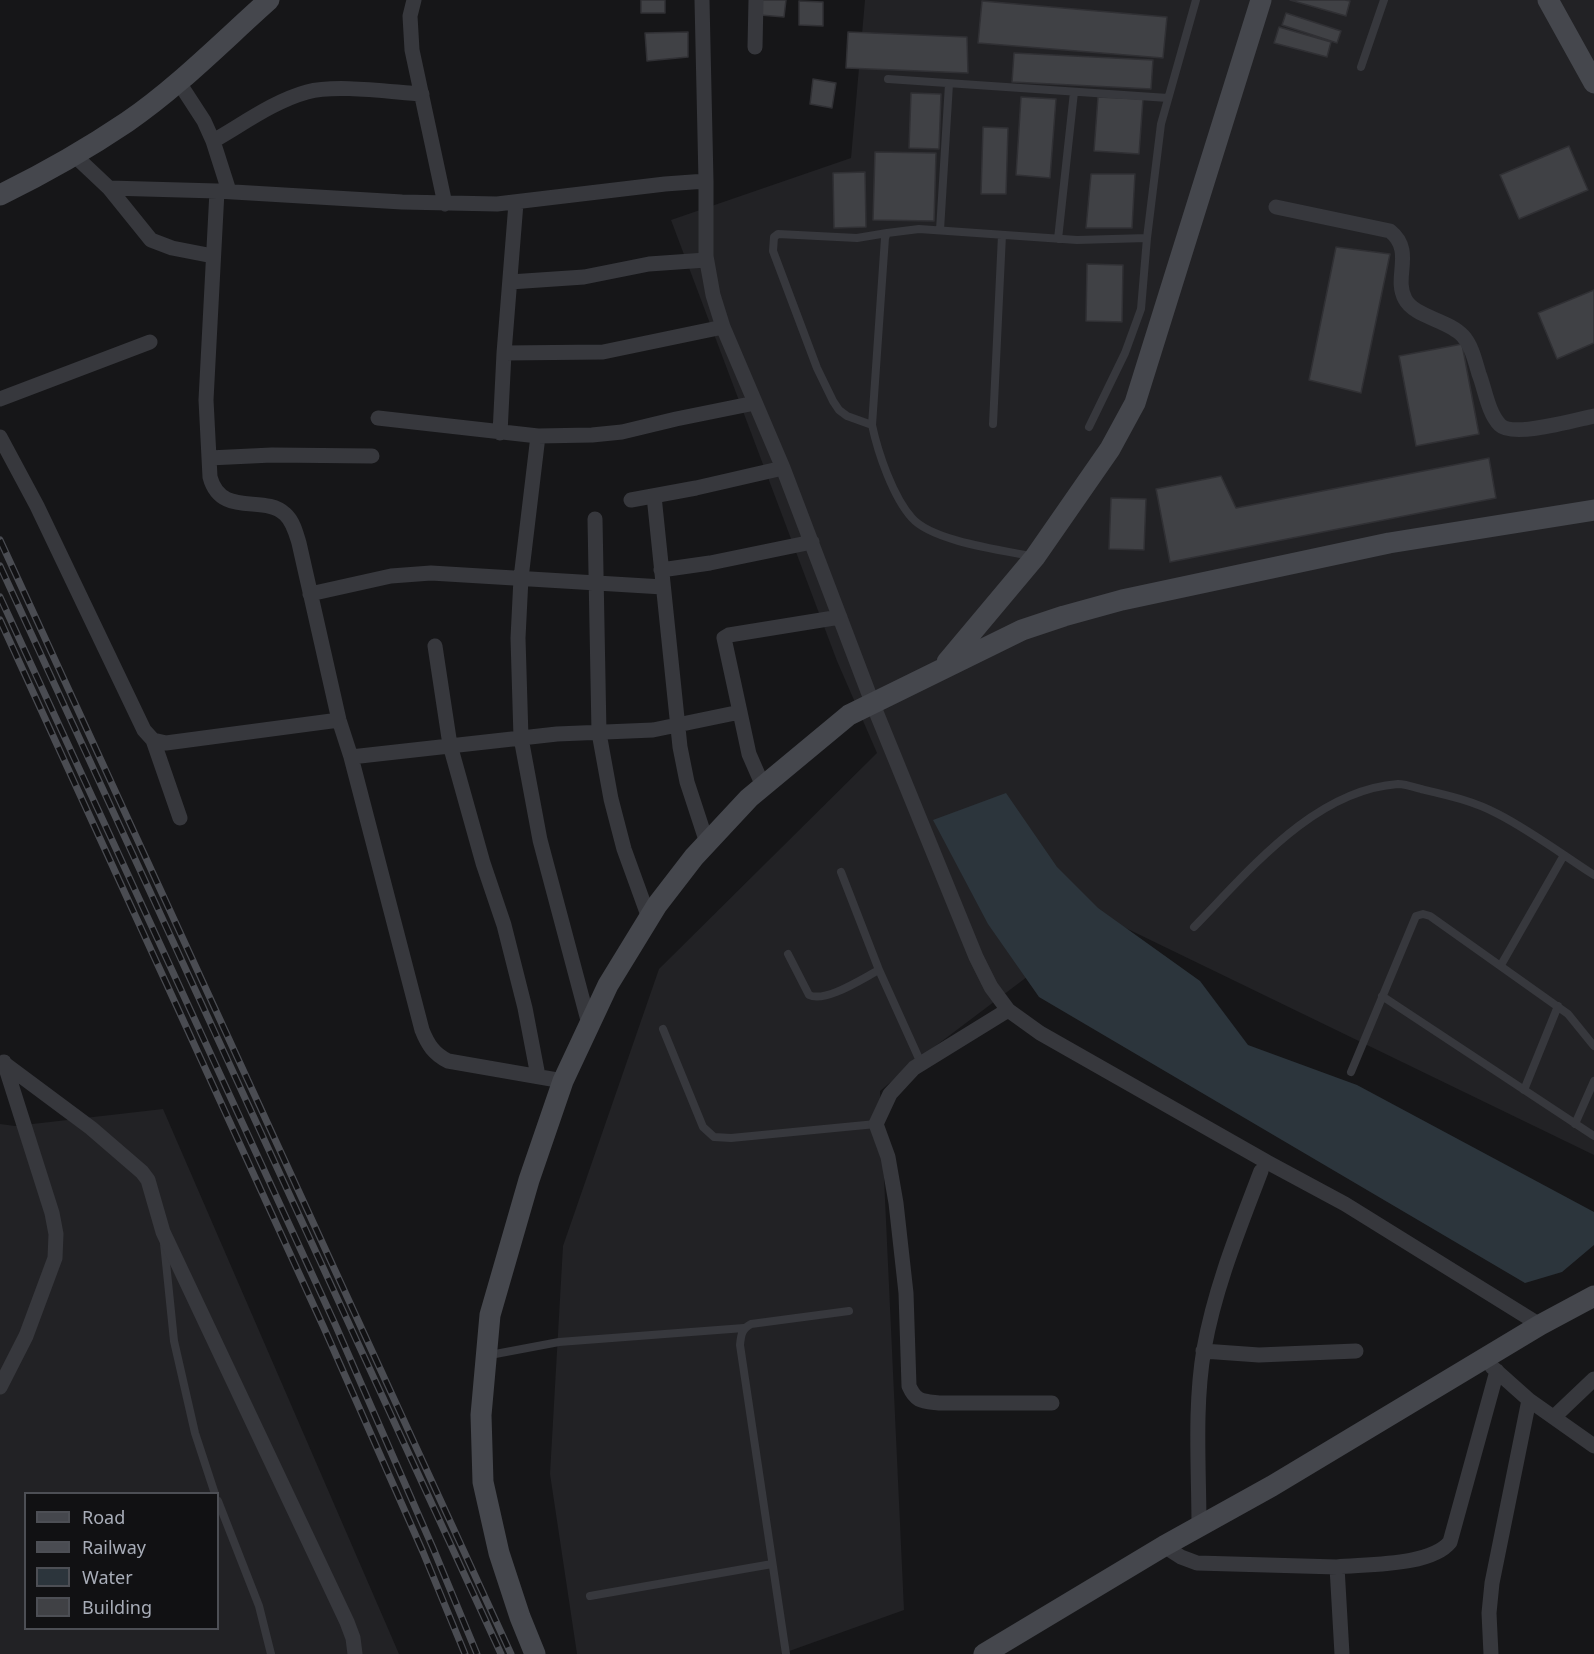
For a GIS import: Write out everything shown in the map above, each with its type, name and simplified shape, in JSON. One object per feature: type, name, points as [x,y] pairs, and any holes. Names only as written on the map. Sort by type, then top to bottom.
[{"type":"street","points":[[0,195],[74,155],[128,121],[178,81],[269,0]]},
{"type":"street","points":[[414,0],[410,16],[410,33],[445,204]]},
{"type":"street","points":[[702,0],[706,260],[712,295],[723,327],[783,468],[872,702],[976,957],[991,987],[1008,1010],[1040,1033],[1345,1204],[1540,1325]]},
{"type":"street","points":[[754,47],[756,0]]},
{"type":"street","points":[[942,668],[1035,557],[1110,449],[1135,403],[1261,0]]},
{"type":"street","points":[[1548,0],[1594,83]]},
{"type":"street","points":[[178,81],[204,121],[213,141],[223,191],[213,256],[207,389],[210,477],[219,494],[227,500],[278,509],[286,514],[292,523],[299,543],[339,720],[351,757],[422,1030],[429,1046],[439,1057],[448,1061],[563,1081]]},
{"type":"street","points":[[213,141],[283,100],[306,92],[329,89],[422,94]]},
{"type":"street","points":[[74,155],[109,188],[152,240],[172,248],[213,256]]},
{"type":"street","points":[[109,188],[223,191],[445,204],[516,203],[654,185],[706,181]]},
{"type":"street","points":[[500,433],[516,203]]},
{"type":"street","points":[[1276,207],[1390,231],[1399,238],[1402,248],[1402,290],[1405,299],[1412,307],[1454,328],[1464,337],[1471,349],[1493,415],[1501,425],[1511,430],[1523,430],[1594,416]]},
{"type":"street","points":[[510,282],[584,277],[649,264],[706,260]]},
{"type":"street","points":[[504,353],[603,352],[723,327]]},
{"type":"street","points":[[0,399],[150,342]]},
{"type":"street","points":[[378,418],[537,436],[592,435],[622,432],[755,403]]},
{"type":"street","points":[[537,436],[521,578],[518,638],[521,738],[540,840],[589,1024]]},
{"type":"street","points":[[0,438],[37,506],[144,730],[153,740],[180,818]]},
{"type":"street","points":[[209,458],[272,455],[372,456]]},
{"type":"street","points":[[631,500],[783,468]]},
{"type":"street","points":[[654,496],[678,726],[687,782],[707,843]]},
{"type":"street","points":[[535,1654],[499,1553],[483,1482],[481,1415],[490,1315],[529,1180],[563,1081],[608,985],[649,918],[694,857],[749,798],[849,715],[1022,630],[1122,600],[1389,543],[1594,510]]},
{"type":"street","points":[[595,519],[599,733],[611,799],[624,849],[649,918]]},
{"type":"street","points":[[661,570],[710,563],[812,542]]},
{"type":"street","points":[[310,594],[415,573],[448,573],[663,587]]},
{"type":"street","points":[[763,786],[749,754],[724,638],[729,635],[840,617]]},
{"type":"street","points":[[435,646],[450,745],[483,863],[504,925],[525,1008],[538,1076]]},
{"type":"street","points":[[351,757],[521,738],[653,730],[740,712]]},
{"type":"street","points":[[153,740],[166,743],[339,720]]},
{"type":"street","points":[[1008,1010],[921,1063],[899,1082],[890,1094],[876,1124],[888,1157],[896,1203],[906,1293],[909,1386],[914,1396],[922,1401],[939,1403],[1052,1402]]},
{"type":"street","points":[[3,1061],[91,1128],[142,1172],[148,1180],[163,1232],[342,1611],[353,1638],[355,1654]]},
{"type":"street","points":[[0,1387],[26,1335],[56,1258],[56,1234],[52,1213],[3,1061]]},
{"type":"street","points":[[1199,1527],[1199,1407],[1203,1351],[1216,1294],[1261,1171]]},
{"type":"street","points":[[984,1654],[1164,1546],[1490,1365],[1540,1325],[1594,1296]]},
{"type":"street","points":[[1203,1351],[1259,1354],[1356,1351]]},
{"type":"street","points":[[1490,1365],[1529,1400],[1594,1446]]},
{"type":"street","points":[[1164,1546],[1181,1557],[1197,1563],[1337,1567],[1418,1559],[1443,1550],[1449,1542],[1490,1365]]},
{"type":"street","points":[[1554,1417],[1592,1385]]},
{"type":"street","points":[[1491,1654],[1489,1613],[1492,1583],[1529,1400]]},
{"type":"street","points":[[1337,1567],[1342,1654]]},
{"type":"lane","points":[[1089,427],[1125,354],[1141,309],[1161,124],[1196,0]]},
{"type":"lane","points":[[1361,67],[1384,0]]},
{"type":"lane","points":[[888,79],[1168,98]]},
{"type":"lane","points":[[940,230],[949,84]]},
{"type":"lane","points":[[1058,239],[1074,92]]},
{"type":"lane","points":[[872,425],[847,416],[833,401],[817,368],[773,251],[772,243],[778,234],[857,237],[919,229],[1077,240],[1147,238]]},
{"type":"lane","points":[[887,233],[884,246],[872,425],[877,447],[889,479],[912,519],[929,531],[1035,557]]},
{"type":"lane","points":[[993,424],[1002,235]]},
{"type":"lane","points":[[1194,927],[1267,853],[1310,818],[1345,798],[1370,789],[1400,784],[1456,796],[1498,814],[1594,875]]},
{"type":"lane","points":[[1501,965],[1564,855]]},
{"type":"lane","points":[[841,872],[879,970],[921,1063]]},
{"type":"lane","points":[[1351,1072],[1416,916],[1421,914],[1430,915],[1558,1006],[1581,1027],[1594,1046]]},
{"type":"lane","points":[[788,954],[809,995],[814,997],[826,996],[879,970]]},
{"type":"lane","points":[[1382,996],[1594,1136]]},
{"type":"lane","points":[[1524,1090],[1558,1006]]},
{"type":"lane","points":[[663,1029],[703,1127],[714,1137],[731,1138],[876,1124]]},
{"type":"lane","points":[[1575,1124],[1594,1081]]},
{"type":"lane","points":[[163,1232],[174,1341],[195,1433],[214,1492]]},
{"type":"lane","points":[[485,1356],[559,1342],[744,1328],[751,1324],[849,1311]]},
{"type":"lane","points":[[744,1328],[740,1344],[786,1654]]},
{"type":"lane","points":[[219,1504],[260,1606],[271,1654]]},
{"type":"lane","points":[[590,1596],[772,1564]]},
{"type":"shaded area","points":[[865,0],[1594,0],[1594,1155],[1105,918],[917,1060],[880,1091],[904,1610],[781,1654],[577,1654],[550,1474],[563,1246],[659,969],[877,753],[837,661],[671,220],[851,158]]},
{"type":"shaded area","points":[[163,1109],[399,1654],[0,1654],[0,1124],[15,1126]]},
{"type":"water","points":[[1006,793],[1057,867],[1098,908],[1200,981],[1248,1045],[1357,1085],[1594,1212],[1594,1245],[1562,1272],[1525,1283],[1039,997],[988,924],[933,820]]},
{"type":"building","points":[[641,0],[665,0],[665,13],[641,13]]},
{"type":"building","points":[[762,0],[786,0],[784,17],[760,15]]},
{"type":"building","points":[[1290,0],[1345,0],[1350,1],[1346,16]]},
{"type":"building","points":[[799,1],[823,2],[823,26],[799,25]]},
{"type":"building","points":[[982,1],[1167,17],[1163,58],[978,43]]},
{"type":"building","points":[[1286,13],[1341,31],[1337,43],[1282,25]]},
{"type":"building","points":[[1279,27],[1331,42],[1327,57],[1274,43]]},
{"type":"building","points":[[688,32],[688,57],[647,61],[645,33]]},
{"type":"building","points":[[848,32],[967,37],[968,73],[846,68]]},
{"type":"building","points":[[1014,53],[1153,60],[1151,89],[1012,82]]},
{"type":"building","points":[[813,79],[836,83],[832,108],[810,104]]},
{"type":"building","points":[[911,93],[941,94],[939,149],[909,148]]},
{"type":"building","points":[[1021,97],[1056,99],[1050,178],[1016,175]]},
{"type":"building","points":[[1098,97],[1143,99],[1139,154],[1094,151]]},
{"type":"building","points":[[983,127],[1008,128],[1006,194],[981,194]]},
{"type":"building","points":[[1569,146],[1588,190],[1519,219],[1500,175]]},
{"type":"building","points":[[875,152],[936,153],[934,221],[873,220]]},
{"type":"building","points":[[865,172],[866,227],[834,228],[833,173]]},
{"type":"building","points":[[1091,174],[1135,174],[1132,228],[1086,228]]},
{"type":"building","points":[[1336,247],[1390,254],[1361,393],[1309,380]]},
{"type":"building","points":[[1087,264],[1123,265],[1122,322],[1086,321]]},
{"type":"building","points":[[1594,290],[1594,343],[1557,359],[1538,313]]},
{"type":"building","points":[[1462,344],[1479,434],[1416,446],[1399,356]]},
{"type":"building","points":[[1489,458],[1496,498],[1170,562],[1156,489],[1221,476],[1236,508]]},
{"type":"building","points":[[1111,498],[1146,499],[1144,550],[1109,549]]},
{"type":"railway","points":[[0,540],[511,1654]]},
{"type":"railway","points":[[0,566],[501,1654]]},
{"type":"railway","points":[[0,597],[335,1324],[477,1654]]},
{"type":"railway","points":[[0,620],[324,1328],[423,1552],[465,1654]]}]
